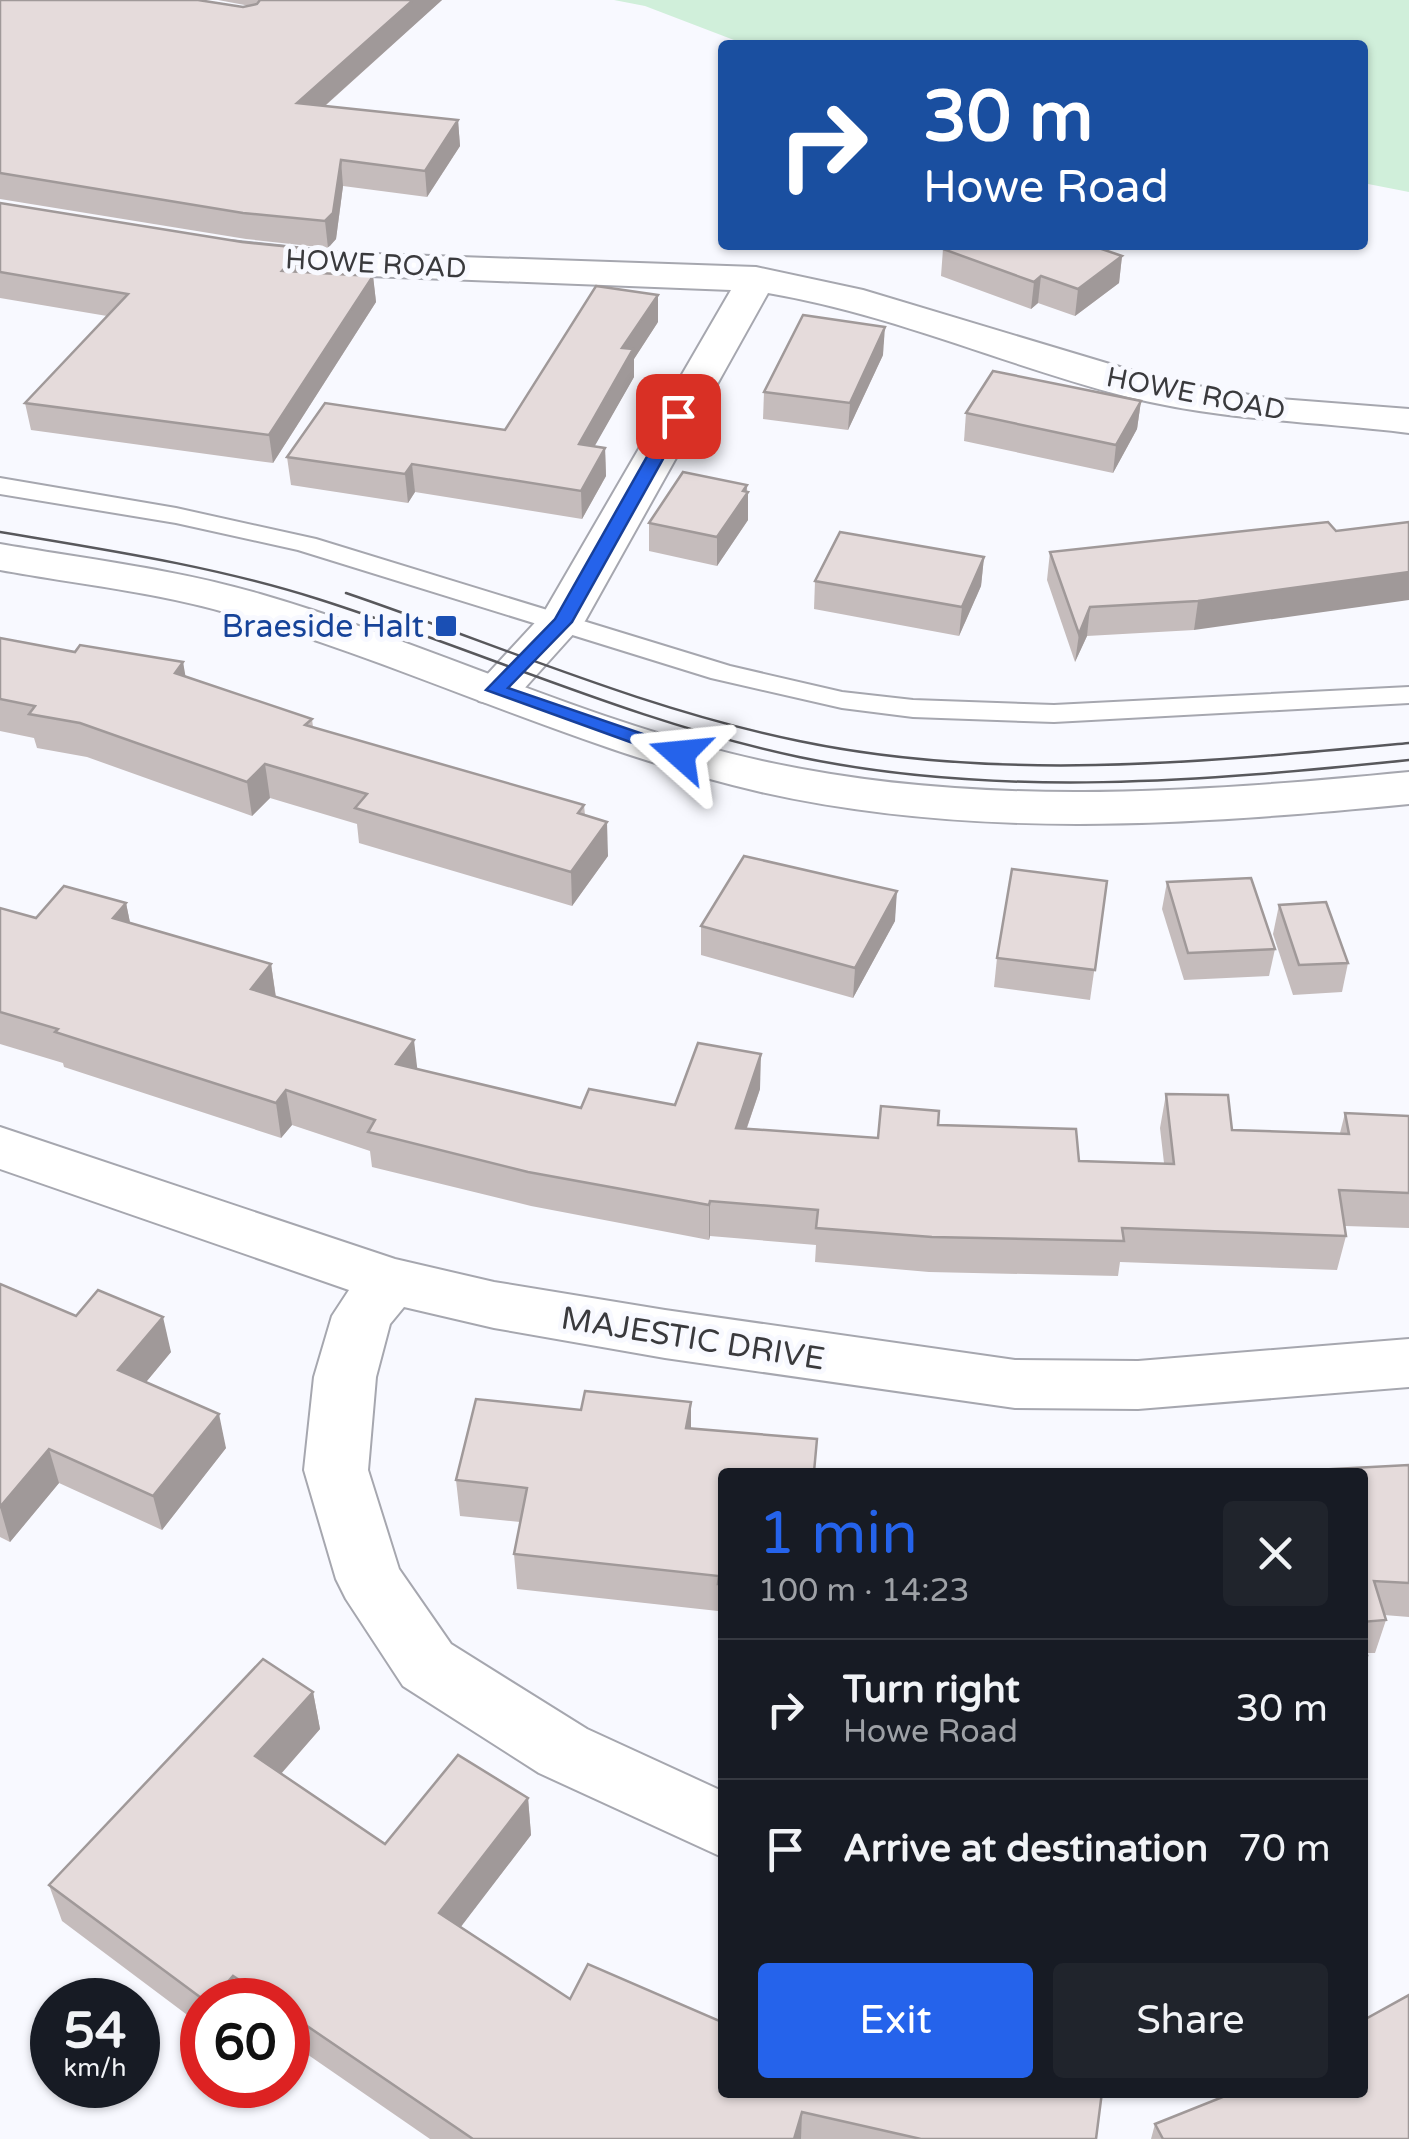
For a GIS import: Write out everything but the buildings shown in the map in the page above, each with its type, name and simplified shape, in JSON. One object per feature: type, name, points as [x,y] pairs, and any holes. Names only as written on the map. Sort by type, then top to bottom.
[{"type":"street","name":"HOWE ROAD","points":[[192,246],[344,264],[756,278],[856,300],[1123,383],[1287,412],[1409,420]]},
{"type":"street","points":[[496,690],[562,622],[756,278]]},
{"type":"street","points":[[0,556],[243,603],[710,763],[764,777],[882,796],[1026,807],[1174,807],[1409,788]]},
{"type":"street","name":"MAJESTIC DRIVE","points":[[0,1148],[391,1281],[494,1305],[665,1334],[1015,1384],[1138,1385],[1409,1363]]},
{"type":"street","points":[[391,1281],[362,1316],[349,1362],[336,1470],[368,1579],[427,1665],[563,1751],[718,1823]]},
{"type":"lane","points":[[0,486],[209,523],[343,554],[726,677],[843,700],[984,714],[1170,711],[1409,694]]},
{"type":"green space","points":[[614,0],[1409,0],[1409,192],[1368,184],[1368,40],[734,40],[645,6]]},
{"type":"tram line","points":[[0,532],[160,560],[279,587],[676,725],[799,757],[875,770],[951,778],[1103,782],[1409,760]]},
{"type":"tram line","points":[[346,593],[684,712],[799,741],[875,754],[951,762],[1103,765],[1409,743]]},
{"type":"place","name":"Braeside Halt","points":[[446,626]]},
{"type":"route","points":[[678,416],[562,622],[496,690],[680,754]]}]
